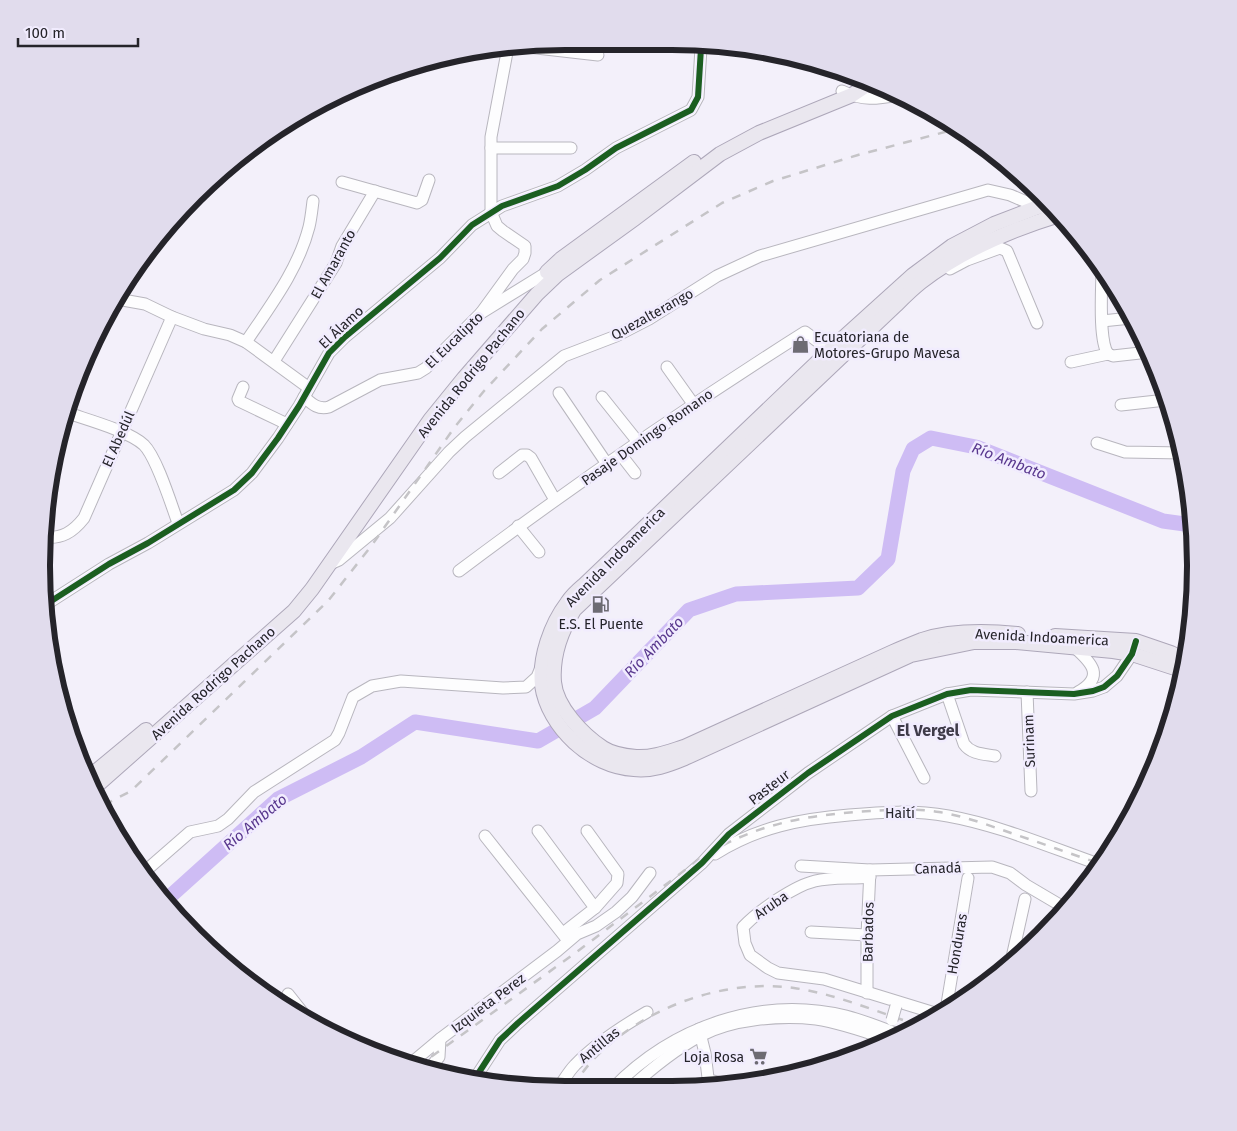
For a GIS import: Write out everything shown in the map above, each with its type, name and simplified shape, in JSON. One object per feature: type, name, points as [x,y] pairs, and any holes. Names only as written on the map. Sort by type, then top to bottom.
[{"type":"main road","name":"Avenida Rodrigo Pachano","points":[[94,773],[275,620],[299,594],[418,422],[464,364],[546,273],[561,259],[702,156],[755,126],[847,93],[858,85]]},
{"type":"main road","name":"Avenida Rodrigo Pachano","points":[[99,784],[294,611],[312,589],[430,420],[537,294],[558,274],[720,154],[759,133],[862,86]]},
{"type":"main road","name":"Avenida Indoamerica","points":[[548,684],[558,643],[574,610],[913,275],[952,246],[994,224],[1042,207]]},
{"type":"main road","name":"Avenida Indoamerica","points":[[1051,218],[988,241],[921,282],[875,324],[835,354],[567,602],[549,634],[543,661],[548,684],[549,708],[560,726],[573,740],[593,756],[610,765],[634,770],[662,767],[685,752],[893,652],[923,640],[958,634],[990,632],[1134,647]]},
{"type":"main road","name":"Avenida Indoamerica","points":[[685,752],[911,655],[973,642],[1013,642],[1075,648],[1151,645],[1178,659]]},
{"type":"street","points":[[580,50],[598,55]]},
{"type":"street","name":"El Álamo","points":[[51,601],[234,490],[252,473],[287,424],[324,359],[335,346],[440,258],[472,225],[502,206],[558,186],[616,148],[691,110],[698,97],[701,51]]},
{"type":"street","points":[[481,313],[522,259],[526,249],[498,226],[491,212],[491,138],[507,53]]},
{"type":"street","points":[[847,93],[878,99],[887,97]]},
{"type":"street","points":[[491,148],[571,148]]},
{"type":"street","points":[[342,182],[417,204],[422,200],[429,180]]},
{"type":"street","name":"Quezalterango","points":[[329,564],[339,560],[390,518],[449,452],[564,356],[616,336],[717,276],[760,256],[988,190],[1039,204]]},
{"type":"street","name":"El Amaranto","points":[[274,361],[336,263],[342,246],[374,191]]},
{"type":"street","points":[[246,342],[283,288],[300,252],[309,227],[313,200]]},
{"type":"street","points":[[875,324],[882,324],[915,294],[952,268],[1000,248],[1007,251],[1010,257],[1037,323]]},
{"type":"street","name":"El Eucalipto","points":[[124,300],[145,304],[172,317],[230,335],[246,342],[274,361],[306,392],[317,407],[329,407],[380,380],[418,373],[426,368],[481,313],[546,273]]},
{"type":"street","points":[[1102,282],[1104,349],[1108,354]]},
{"type":"street","name":"El Abedúl","points":[[51,538],[56,538],[71,533],[81,522],[172,317]]},
{"type":"street","points":[[1102,321],[1124,319]]},
{"type":"street","name":"Pasaje Domingo Romano","points":[[459,571],[518,526],[638,442],[728,380],[805,332],[835,354]]},
{"type":"street","points":[[1071,362],[1108,354],[1113,356],[1141,353]]},
{"type":"street","points":[[666,367],[694,405]]},
{"type":"street","points":[[243,387],[238,399],[239,401],[287,424]]},
{"type":"street","points":[[559,394],[607,464]]},
{"type":"street","points":[[602,397],[638,442]]},
{"type":"street","points":[[1121,405],[1160,401]]},
{"type":"street","points":[[73,415],[135,438],[148,450],[163,481],[178,523]]},
{"type":"street","points":[[1097,443],[1125,452],[1174,453]]},
{"type":"street","points":[[499,473],[522,455],[527,455],[531,458],[555,500]]},
{"type":"street","points":[[621,455],[635,473]]},
{"type":"street","points":[[518,526],[539,552]]},
{"type":"street","name":"Pasteur","points":[[478,1073],[500,1040],[702,863],[729,834],[808,773],[892,716],[947,694],[971,690],[1074,694],[1094,691],[1104,687],[1117,676],[1134,647]]},
{"type":"street","points":[[1074,694],[1088,686],[1094,672],[1092,664],[1075,648]]},
{"type":"street","points":[[149,868],[190,832],[218,826],[228,819],[254,792],[335,740],[353,697],[372,686],[401,681],[503,688],[526,687],[537,677],[543,661]]},
{"type":"street","name":"Surinam","points":[[1027,692],[1031,791]]},
{"type":"street","points":[[947,694],[964,744],[968,749],[975,752],[995,756]]},
{"type":"street","points":[[892,716],[924,778]]},
{"type":"street","name":"Haití","points":[[702,863],[755,833],[780,824],[870,813],[917,812],[968,821],[1092,862]]},
{"type":"street","points":[[538,831],[595,908]]},
{"type":"street","points":[[565,937],[595,908],[616,883],[618,874],[587,831]]},
{"type":"street","points":[[485,836],[565,937]]},
{"type":"street","name":"Canadá","points":[[800,866],[870,874],[992,867],[1010,873],[1059,905]]},
{"type":"street","points":[[565,937],[578,934],[596,926],[616,912],[632,897],[650,873]]},
{"type":"street","name":"Barbados","points":[[867,993],[866,935],[870,874]]},
{"type":"street","name":"Aruba","points":[[867,993],[824,979],[778,973],[768,968],[750,955],[743,936],[743,927],[750,919],[788,892],[816,880],[870,874]]},
{"type":"street","name":"Honduras","points":[[948,1000],[968,878]]},
{"type":"street","points":[[1014,951],[1025,899]]},
{"type":"street","points":[[811,932],[866,935]]},
{"type":"street","name":"Izquieta Perez","points":[[417,1059],[440,1039],[558,952],[565,937]]},
{"type":"street","points":[[867,993],[897,1004],[929,1012]]},
{"type":"street","points":[[288,994],[297,1005]]},
{"type":"street","points":[[889,1033],[897,1004]]},
{"type":"street","points":[[621,1081],[647,1058],[726,1018],[754,1012],[789,1010],[846,1016],[886,1034]]},
{"type":"street","name":"Antillas","points":[[563,1081],[574,1066],[598,1044],[647,1012]]},
{"type":"street","points":[[699,1032],[708,1080]]},
{"type":"street","points":[[638,1081],[699,1032]]},
{"type":"street","points":[[433,1063],[438,1057],[440,1039]]},
{"type":"waterway","name":"Río Ambato","points":[[171,896],[278,799],[361,757],[415,722],[538,741],[595,708],[689,610],[736,594],[858,588],[888,559],[903,471],[913,449],[931,438],[976,447],[1163,521],[1185,524]]},
{"type":"railway","points":[[108,803],[131,791],[328,601],[372,545],[454,428],[484,391],[542,329],[600,280],[722,203],[773,181],[858,155],[948,131]]},
{"type":"railway","points":[[425,1061],[574,954],[697,861],[717,848],[759,830],[824,815],[895,810],[930,811],[976,821],[1093,861]]},
{"type":"railway","points":[[577,1081],[593,1060],[635,1025],[685,1001],[712,993],[740,988],[767,986],[810,991],[841,999],[910,1022]]},
{"type":"cycle path","points":[[51,601],[109,564],[148,543],[234,490],[252,473],[278,438],[299,406],[329,353],[345,337],[440,258],[472,225],[502,206],[558,186],[616,148],[691,110],[698,97],[701,51]]},
{"type":"cycle path","points":[[478,1073],[500,1040],[702,863],[729,834],[808,773],[892,716],[947,694],[971,690],[1074,694],[1093,691],[1104,687],[1117,676],[1132,654],[1136,641]]},
{"type":"place","name":"Ecuatoriana de Motores-Grupo Mavesa","points":[[800,345]]},
{"type":"place","name":"E.S. El Puente","points":[[601,604]]},
{"type":"place","name":"Loja Rosa","points":[[758,1057]]},
{"type":"district","name":"El Vergel","points":[[928,730]]}]
